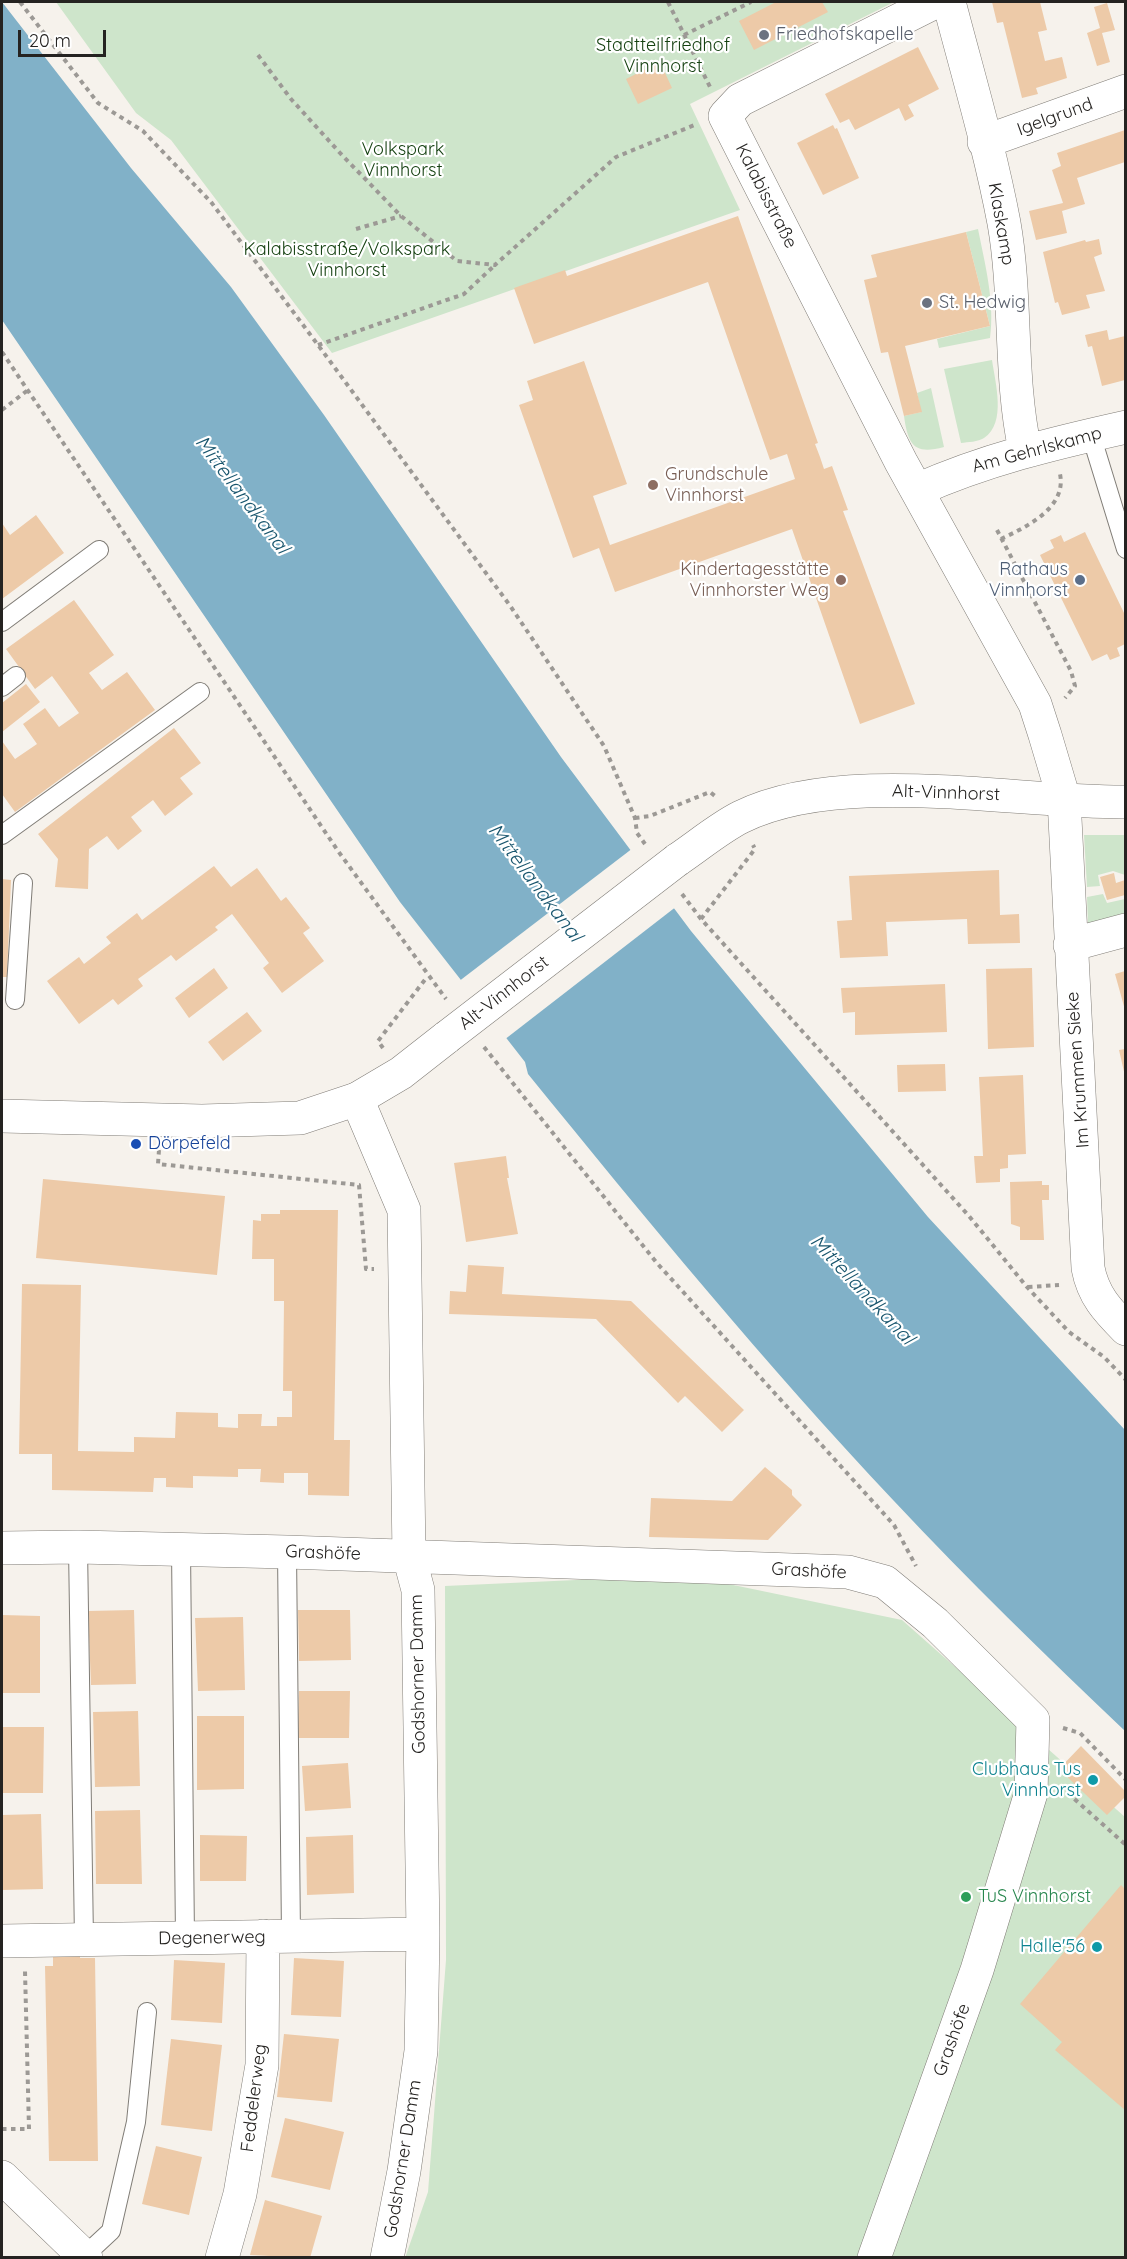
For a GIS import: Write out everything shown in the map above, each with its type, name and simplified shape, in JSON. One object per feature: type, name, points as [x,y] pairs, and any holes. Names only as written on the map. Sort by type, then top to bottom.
[{"type":"street","points":[[725,116],[740,100],[935,2]]},
{"type":"street","name":"Klaskamp","points":[[950,2],[1004,223],[1010,271],[1019,421],[1038,447]]},
{"type":"street","name":"Igelgrund","points":[[984,142],[1125,91]]},
{"type":"street","name":"Kalabisstraße","points":[[725,116],[917,490],[1038,713]]},
{"type":"street","name":"Am Gehrlskamp","points":[[917,490],[955,473],[1038,447],[1125,427]]},
{"type":"street","name":"Im Krummen Sieke","points":[[1038,713],[1064,799],[1070,945],[1090,1283],[1100,1303],[1125,1329]]},
{"type":"street","name":"Alt-Vinnhorst","points":[[2,1116],[249,1121],[300,1118],[357,1099],[401,1072],[669,868],[741,817],[798,799],[882,792],[1125,802]]},
{"type":"street","points":[[1070,945],[1125,930]]},
{"type":"street","name":"Godshorner Damm","points":[[357,1099],[404,1210],[409,1556],[418,1590],[423,1934],[420,2051],[405,2171],[387,2258]]},
{"type":"street","name":"Grashöfe","points":[[2,1548],[78,1547],[287,1552],[848,1572],[885,1582],[935,1623],[1033,1720],[1031,1793],[977,1970],[874,2258]]},
{"type":"street","name":"Degenerweg","points":[[13,1940],[423,1934]]},
{"type":"street","name":"Feddelerweg","points":[[222,2258],[240,2194],[262,2065],[277,1936]]},
{"type":"street","points":[[2,2177],[85,2257]]},
{"type":"lane","points":[[1091,435],[1125,549]]},
{"type":"lane","points":[[2,622],[99,550]]},
{"type":"lane","points":[[2,835],[200,692]]},
{"type":"lane","points":[[15,1000],[22,883]]},
{"type":"lane","points":[[78,1547],[84,1940]]},
{"type":"lane","points":[[181,1550],[185,1939]]},
{"type":"lane","points":[[277,1936],[287,1552]]},
{"type":"lane","points":[[85,2257],[111,2231],[136,2122],[147,2012]]},
{"type":"path","points":[[20,2],[98,103],[142,131],[211,202],[318,345],[511,607],[604,746],[635,818],[637,833],[669,868],[701,919],[969,1215],[1027,1287],[1069,1332],[1104,1357],[1125,1380]]},
{"type":"path","points":[[318,345],[464,294],[616,157],[704,121],[725,116],[668,2]]},
{"type":"path","points":[[684,35],[751,2]]},
{"type":"path","points":[[258,55],[291,99],[401,216],[457,261],[495,265]]},
{"type":"path","points":[[356,229],[401,216]]},
{"type":"path","points":[[2,352],[338,851],[427,977],[450,1005]]},
{"type":"path","points":[[2,410],[28,390]]},
{"type":"path","points":[[1001,539],[1028,526],[1044,514],[1057,497],[1062,483],[1038,447]]},
{"type":"path","points":[[997,530],[1071,671],[1075,686],[1065,699],[1038,713]]},
{"type":"path","points":[[635,818],[650,816],[710,792]]},
{"type":"path","points":[[701,919],[755,849]]},
{"type":"path","points":[[378,1041],[427,977]]},
{"type":"path","points":[[480,1042],[656,1262],[894,1525],[920,1572]]},
{"type":"path","points":[[160,1120],[158,1164],[359,1185],[366,1269],[404,1268]]},
{"type":"path","points":[[1033,1720],[1080,1733],[1125,1780]]},
{"type":"path","points":[[1032,1760],[1125,1845]]},
{"type":"path","points":[[2,2129],[29,2129],[13,1940]]},
{"type":"green space","name":"Volkspark Vinnhorst","points":[[56,2],[894,2],[690,104],[740,210],[332,353],[171,140],[136,113]]},
{"type":"green space","points":[[978,229],[990,297],[991,324],[990,338],[939,348],[937,339],[990,326],[966,232]]},
{"type":"green space","points":[[992,360],[998,402],[995,423],[984,438],[961,443],[944,369]]},
{"type":"green space","points":[[931,388],[944,447],[926,450],[914,445],[911,441],[904,416],[921,412],[917,393]]},
{"type":"green space","points":[[1084,835],[1125,835],[1125,875],[1113,871],[1098,875],[1100,886],[1087,887]]},
{"type":"green space","points":[[1103,894],[1107,903],[1125,899],[1125,915],[1088,924],[1087,897]]},
{"type":"green space","points":[[685,1575],[902,1620],[1125,1817],[1125,2257],[405,2258],[428,2192],[446,1960],[445,1586]]},
{"type":"water","name":"Mittellandkanal","points":[[2,2],[131,168],[231,287],[324,415],[561,757],[691,931],[928,1217],[1125,1430],[1125,1731],[979,1589],[846,1449],[707,1290],[528,1074],[525,1062],[400,902],[2,320]]},
{"type":"pier","points":[[633,848],[677,906],[504,1040],[458,982]]},
{"type":"building","name":"Friedhofskapelle","points":[[776,2],[822,2],[828,12],[754,50],[739,21]]},
{"type":"building","points":[[992,2],[1040,2],[1047,30],[1038,32],[1045,61],[1062,57],[1067,78],[1036,88],[1038,94],[1022,98],[1003,22],[997,23]]},
{"type":"building","points":[[1107,3],[1115,30],[1102,33],[1110,62],[1097,66],[1087,33],[1100,28],[1094,7]]},
{"type":"building","points":[[918,47],[939,89],[908,105],[914,116],[905,121],[899,108],[855,130],[849,119],[840,123],[825,94]]},
{"type":"building","points":[[660,62],[672,88],[638,104],[626,79]]},
{"type":"building","points":[[833,125],[835,129],[837,128],[859,178],[823,195],[797,143]]},
{"type":"building","points":[[1125,130],[1125,162],[1077,178],[1085,204],[1062,211],[1067,233],[1036,240],[1029,211],[1063,203],[1052,170],[1061,166],[1057,153]]},
{"type":"building","points":[[738,216],[818,443],[815,444],[824,469],[832,466],[848,510],[843,511],[915,704],[860,724],[792,529],[615,592],[599,548],[573,558],[519,405],[533,400],[527,381],[584,361],[627,484],[593,496],[610,545],[795,479],[787,454],[770,460],[708,282],[534,344],[514,288],[565,270],[567,276]]},
{"type":"building","name":"St. Hedwig","points":[[966,232],[990,326],[905,346],[922,412],[904,416],[888,352],[881,353],[864,280],[877,277],[871,255]]},
{"type":"building","points":[[1099,239],[1102,254],[1094,257],[1105,291],[1086,295],[1090,308],[1062,315],[1058,302],[1055,303],[1043,252],[1085,240],[1086,242]]},
{"type":"building","points":[[1107,330],[1109,340],[1125,336],[1125,380],[1102,386],[1092,346],[1088,347],[1085,335]]},
{"type":"building","points":[[36,515],[64,553],[2,599],[2,523],[10,535]]},
{"type":"building","name":"Rathaus Vinnhorst","points":[[1085,532],[1125,615],[1125,644],[1117,648],[1120,656],[1110,660],[1107,654],[1092,661],[1040,555],[1054,548],[1050,540],[1061,535],[1064,542]]},
{"type":"building","points":[[74,600],[114,655],[89,673],[102,690],[127,672],[155,710],[15,812],[2,794],[2,741],[15,759],[37,744],[23,724],[45,708],[59,727],[79,713],[52,676],[35,689],[6,649]]},
{"type":"building","points":[[26,684],[40,702],[2,732],[2,703]]},
{"type":"building","points":[[174,728],[201,763],[180,778],[193,794],[165,816],[153,800],[131,817],[142,831],[118,850],[107,836],[89,849],[88,889],[55,887],[58,859],[38,834]]},
{"type":"building","points":[[214,866],[231,887],[257,868],[281,901],[286,897],[310,928],[303,933],[324,961],[282,993],[263,968],[269,963],[232,914],[215,927],[218,930],[176,961],[171,955],[138,979],[143,986],[118,1005],[113,999],[79,1024],[47,981],[79,957],[84,964],[111,943],[106,937],[137,913],[142,920]]},
{"type":"building","points":[[999,870],[1000,915],[1019,914],[1020,943],[968,944],[967,919],[886,922],[888,956],[840,958],[837,921],[852,920],[849,876]]},
{"type":"building","points":[[1114,873],[1116,883],[1125,880],[1125,895],[1107,900],[1100,877]]},
{"type":"building","points":[[2,879],[11,880],[7,977],[2,977]]},
{"type":"building","points":[[214,968],[228,988],[189,1018],[175,998]]},
{"type":"building","points":[[1032,968],[1034,1047],[988,1049],[986,969]]},
{"type":"building","points":[[1125,971],[1125,1010],[1115,974]]},
{"type":"building","points":[[945,984],[947,1032],[855,1035],[855,1012],[843,1013],[841,988]]},
{"type":"building","points":[[247,1012],[262,1031],[223,1061],[208,1042]]},
{"type":"building","points":[[1125,1049],[1125,1076],[1119,1050]]},
{"type":"building","points":[[945,1064],[946,1091],[898,1092],[897,1065]]},
{"type":"building","points":[[1023,1075],[1026,1154],[1008,1155],[1008,1168],[1000,1169],[1000,1182],[976,1183],[974,1156],[983,1156],[979,1077]]},
{"type":"building","points":[[506,1156],[509,1178],[507,1178],[518,1234],[466,1242],[454,1163]]},
{"type":"building","points":[[43,1179],[225,1196],[217,1275],[36,1258]]},
{"type":"building","points":[[1042,1181],[1042,1185],[1049,1185],[1049,1200],[1042,1200],[1044,1240],[1020,1240],[1020,1227],[1011,1224],[1010,1182]]},
{"type":"building","points":[[280,1210],[338,1210],[334,1440],[350,1440],[349,1496],[308,1495],[308,1473],[284,1473],[284,1483],[260,1482],[261,1469],[238,1469],[238,1477],[193,1476],[193,1488],[166,1487],[166,1478],[154,1478],[153,1492],[52,1490],[52,1454],[19,1454],[22,1284],[81,1285],[78,1451],[134,1452],[134,1437],[175,1438],[176,1412],[218,1413],[218,1427],[238,1428],[238,1414],[262,1414],[261,1426],[277,1426],[277,1417],[292,1417],[292,1391],[283,1391],[284,1301],[274,1301],[274,1259],[252,1259],[253,1220],[261,1221],[261,1214],[280,1214]]},
{"type":"building","points":[[468,1265],[504,1267],[502,1294],[631,1301],[744,1410],[722,1432],[685,1396],[678,1403],[596,1319],[449,1314],[450,1291],[466,1292]]},
{"type":"building","points":[[765,1467],[792,1490],[792,1495],[802,1505],[768,1540],[649,1537],[651,1498],[732,1501]]},
{"type":"building","points":[[134,1610],[136,1684],[91,1685],[88,1611]]},
{"type":"building","points":[[298,1610],[350,1610],[351,1660],[299,1661]]},
{"type":"building","points":[[2,1615],[40,1616],[40,1693],[2,1693]]},
{"type":"building","points":[[243,1617],[245,1690],[198,1691],[195,1618]]},
{"type":"building","points":[[299,1691],[350,1691],[349,1738],[298,1738]]},
{"type":"building","points":[[138,1711],[140,1786],[95,1787],[93,1712]]},
{"type":"building","points":[[197,1716],[244,1716],[244,1789],[197,1790]]},
{"type":"building","points":[[2,1727],[44,1727],[43,1793],[2,1793]]},
{"type":"building","name":"Clubhaus Tus Vinnhorst","points":[[1081,1746],[1125,1791],[1125,1797],[1107,1815],[1059,1769]]},
{"type":"building","points":[[348,1763],[351,1808],[305,1811],[302,1766]]},
{"type":"building","points":[[140,1810],[142,1884],[96,1884],[95,1811]]},
{"type":"building","points":[[41,1814],[43,1889],[2,1890],[2,1815]]},
{"type":"building","points":[[200,1835],[247,1836],[246,1881],[200,1881]]},
{"type":"building","points":[[353,1835],[354,1893],[307,1895],[306,1837]]},
{"type":"building","name":"Halle'56","points":[[1121,1885],[1125,1889],[1125,2110],[1055,2050],[1062,2042],[1020,2004]]},
{"type":"building","points":[[80,1952],[80,1958],[95,1958],[98,2161],[49,2161],[45,1966],[53,1966],[53,1953]]},
{"type":"building","points":[[294,1958],[344,1961],[341,2017],[291,2015]]},
{"type":"building","points":[[174,1960],[225,1963],[222,2023],[171,2020]]},
{"type":"building","points":[[284,2034],[339,2039],[332,2102],[277,2097]]},
{"type":"building","points":[[171,2039],[222,2045],[212,2131],[161,2125]]},
{"type":"building","points":[[285,2118],[344,2132],[330,2190],[271,2177]]},
{"type":"building","points":[[156,2146],[202,2157],[189,2215],[142,2204]]},
{"type":"building","points":[[265,2200],[322,2216],[310,2258],[250,2255]]},
{"type":"place","name":"Friedhofskapelle","points":[[764,35]]},
{"type":"place","name":"St. Hedwig","points":[[927,303]]},
{"type":"place","name":"Grundschule Vinnhorst","points":[[653,485]]},
{"type":"place","name":"Kindertagesstätte Vinnhorster Weg","points":[[841,580]]},
{"type":"place","name":"Rathaus Vinnhorst","points":[[1080,580]]},
{"type":"place","name":"Dörpefeld","points":[[136,1144]]},
{"type":"place","name":"Clubhaus Tus Vinnhorst","points":[[1093,1780]]},
{"type":"place","name":"TuS Vinnhorst","points":[[966,1897]]},
{"type":"place","name":"Halle'56","points":[[1097,1947]]},
{"type":"park label","name":"Stadtteilfriedhof Vinnhorst","points":[[663,56]]},
{"type":"park label","name":"Kalabisstraße/Volkspark Vinnhorst","points":[[347,260]]}]
